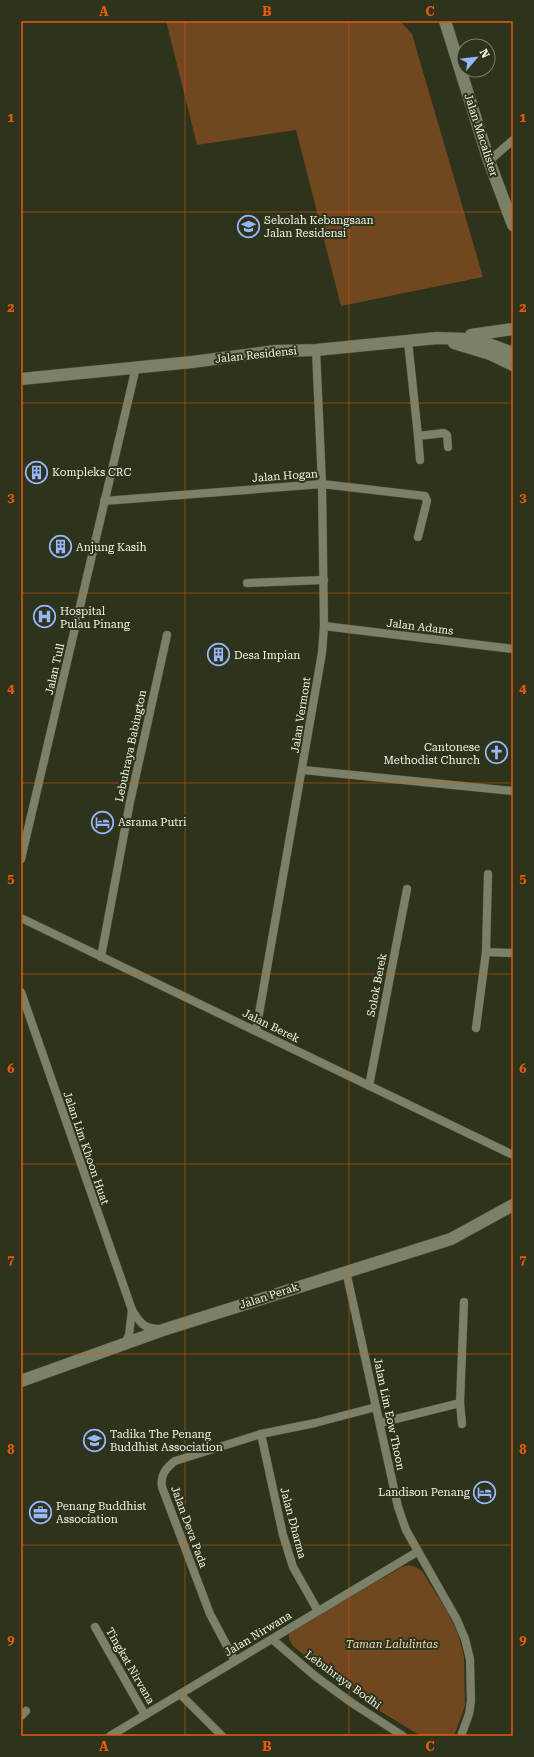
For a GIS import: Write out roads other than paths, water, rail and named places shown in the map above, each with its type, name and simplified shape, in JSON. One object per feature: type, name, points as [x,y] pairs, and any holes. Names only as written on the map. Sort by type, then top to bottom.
[{"type":"main road","name":"Jalan Macalister","points":[[445,21],[489,161],[513,225]]},
{"type":"main road","points":[[437,338],[498,332],[513,329]]},
{"type":"main road","points":[[437,338],[490,354],[513,365]]},
{"type":"main road","name":"Jalan Residensi","points":[[21,379],[192,362],[275,351],[316,350],[437,338],[467,339],[483,342],[513,353]]},
{"type":"main road","name":"Jalan Perak","points":[[21,1381],[163,1330],[451,1239],[513,1205]]},
{"type":"street","points":[[489,161],[513,140]]},
{"type":"street","points":[[408,341],[420,460]]},
{"type":"street","name":"Jalan Vermont","points":[[256,1031],[303,770],[322,653],[324,626],[324,580],[322,484],[316,350]]},
{"type":"street","name":"Jalan Tull","points":[[21,859],[136,367]]},
{"type":"street","points":[[418,436],[444,433],[447,435],[448,447]]},
{"type":"street","name":"Jalan Hogan","points":[[104,501],[322,484],[425,496],[427,501],[418,537]]},
{"type":"street","points":[[247,583],[324,580]]},
{"type":"street","name":"Jalan Adams","points":[[324,626],[513,649]]},
{"type":"street","name":"Lebuhraya Babington","points":[[101,957],[130,802],[167,635]]},
{"type":"street","points":[[303,770],[513,790]]},
{"type":"street","points":[[476,1028],[486,952],[488,874]]},
{"type":"street","name":"Solok Berek","points":[[369,1086],[407,889]]},
{"type":"street","name":"Jalan Berek","points":[[21,918],[513,1155]]},
{"type":"street","points":[[486,952],[513,953]]},
{"type":"street","name":"Jalan Lim Khoon Huat","points":[[21,992],[132,1310],[144,1325],[150,1329],[163,1330]]},
{"type":"street","name":"Jalan Lim Eow Thoon","points":[[346,1272],[398,1507],[406,1530],[417,1552],[457,1620],[467,1646],[470,1659],[471,1701],[469,1714],[461,1736]]},
{"type":"street","points":[[462,1424],[460,1403],[464,1302]]},
{"type":"street","name":"Jalan Lim Khoon Huat","points":[[125,1343],[129,1335],[132,1310]]},
{"type":"street","points":[[380,1423],[460,1403]]},
{"type":"street","name":"Jalan Deva Pada","points":[[235,1661],[210,1614],[162,1487],[161,1479],[169,1466],[175,1461],[261,1434],[315,1424],[376,1407]]},
{"type":"street","name":"Jalan Dharma","points":[[261,1434],[283,1535],[293,1567],[318,1611]]},
{"type":"street","name":"Jalan Nirwana","points":[[110,1736],[417,1552]]},
{"type":"street","name":"Tingkat Nirvana","points":[[95,1627],[146,1715]]},
{"type":"street","name":"Lebuhraya Bodhi","points":[[272,1638],[315,1676],[352,1703],[403,1736]]},
{"type":"street","points":[[180,1694],[222,1736]]},
{"type":"place","name":"Sekolah Kebangsaan Jalan Residensi","points":[[249,226]]},
{"type":"place","name":"Kompleks CRC","points":[[37,472]]},
{"type":"place","name":"Anjung Kasih","points":[[60,547]]},
{"type":"place","name":"Hospital Pulau Pinang","points":[[45,617]]},
{"type":"place","name":"Desa Impian","points":[[219,655]]},
{"type":"place","name":"Cantonese Methodist Church","points":[[496,753]]},
{"type":"place","name":"Asrama Putri","points":[[102,822]]},
{"type":"place","name":"Tadika The Penang Buddhist Association","points":[[94,1440]]},
{"type":"place","name":"Landison Penang","points":[[485,1492]]},
{"type":"place","name":"Penang Buddhist Association","points":[[41,1512]]},
{"type":"park label","name":"Taman Lalulintas","points":[[392,1644]]}]
